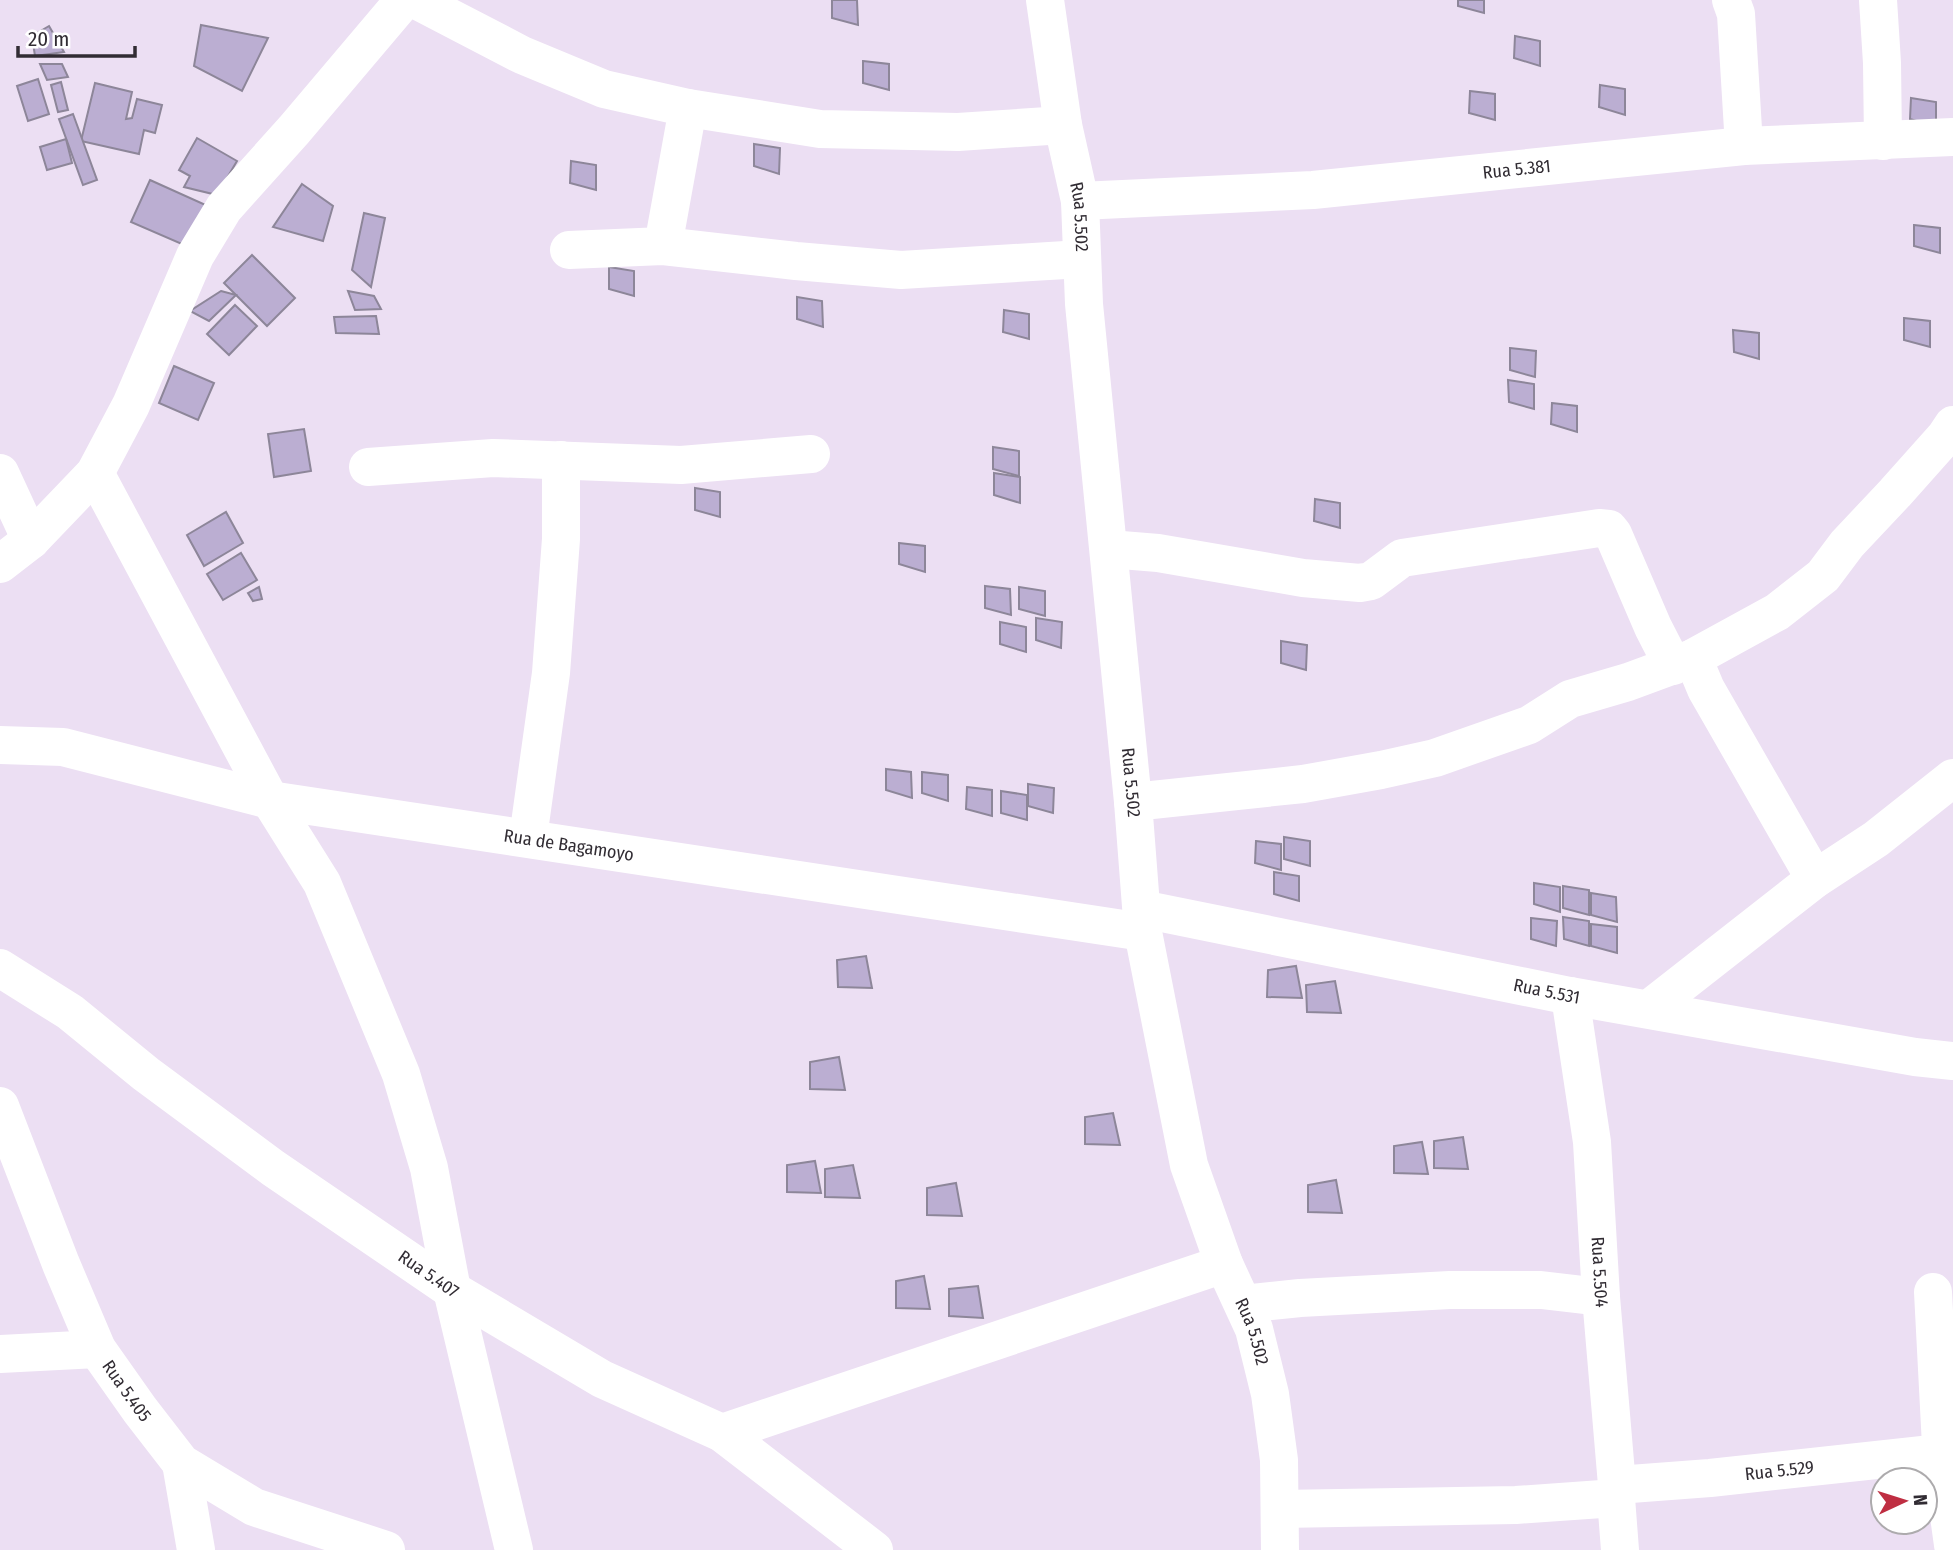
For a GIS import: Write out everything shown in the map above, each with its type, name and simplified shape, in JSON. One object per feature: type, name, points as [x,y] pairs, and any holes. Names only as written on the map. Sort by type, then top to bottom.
[{"type":"street","points":[[0,564],[31,540],[95,472],[131,405],[195,256],[224,208],[404,0]]},
{"type":"street","points":[[416,0],[522,55],[604,89],[688,108],[820,129],[958,132],[1063,125]]},
{"type":"street","name":"Rua 5.502","points":[[1045,0],[1063,125],[1080,201],[1084,304],[1143,921],[1189,1165],[1224,1264],[1254,1329],[1270,1394],[1279,1460],[1280,1550]]},
{"type":"street","points":[[1731,0],[1736,14],[1744,146]]},
{"type":"street","points":[[1878,0],[1883,141]]},
{"type":"street","points":[[663,246],[688,108]]},
{"type":"street","name":"Rua 5.381","points":[[1080,201],[1313,190],[1744,146],[1953,137]]},
{"type":"street","points":[[569,250],[663,246],[901,270],[1082,259]]},
{"type":"street","points":[[1133,802],[1303,784],[1435,758],[1529,725],[1570,699],[1683,662],[1777,612],[1824,576],[1847,544],[1904,484],[1953,425]]},
{"type":"street","points":[[368,467],[493,458],[681,465],[811,454]]},
{"type":"street","points":[[528,838],[551,673],[561,539],[561,460]]},
{"type":"street","points":[[95,472],[270,800],[322,883],[401,1074],[429,1168],[453,1290],[514,1550]]},
{"type":"street","points":[[0,473],[31,540]]},
{"type":"street","points":[[1108,549],[1158,552],[1303,578],[1360,583],[1371,581],[1402,558],[1599,528],[1609,529],[1653,627],[1706,689],[1815,879]]},
{"type":"street","name":"Rua de Bagamoyo","points":[[0,745],[64,747],[270,800],[528,838],[1143,921]]},
{"type":"street","points":[[1649,1010],[1815,879],[1876,839],[1953,778]]},
{"type":"street","name":"Rua 5.531","points":[[1143,921],[1915,1057],[1953,1061]]},
{"type":"street","name":"Rua 5.407","points":[[0,968],[70,1012],[146,1074],[273,1168],[453,1290],[602,1379],[722,1433],[874,1550]]},
{"type":"street","name":"Rua 5.504","points":[[1570,996],[1592,1142],[1620,1550]]},
{"type":"street","name":"Rua 5.405","points":[[0,1106],[97,1349],[181,1463],[254,1507],[386,1550]]},
{"type":"street","points":[[722,1433],[1224,1264]]},
{"type":"street","points":[[1243,1304],[1312,1297],[1450,1290],[1541,1290],[1601,1297]]},
{"type":"street","points":[[1933,1292],[1953,1545]]},
{"type":"street","points":[[0,1354],[97,1349]]},
{"type":"street","name":"Rua 5.529","points":[[1280,1509],[1491,1506],[1710,1478],[1946,1460]]},
{"type":"street","points":[[181,1463],[196,1550]]},
{"type":"building","points":[[832,0],[857,0],[858,25],[832,18]]},
{"type":"building","points":[[1458,0],[1484,0],[1484,13],[1458,6]]},
{"type":"building","points":[[201,25],[268,38],[242,91],[194,66]]},
{"type":"building","points":[[49,26],[64,52],[35,56],[32,36]]},
{"type":"building","points":[[1515,36],[1540,41],[1540,66],[1514,58]]},
{"type":"building","points":[[863,61],[889,64],[889,90],[863,83]]},
{"type":"building","points":[[40,64],[62,64],[68,77],[47,80]]},
{"type":"building","points":[[38,79],[49,114],[28,121],[17,86]]},
{"type":"building","points":[[61,82],[68,110],[58,112],[51,85]]},
{"type":"building","points":[[95,83],[132,92],[126,119],[132,118],[137,99],[162,105],[155,133],[144,130],[139,154],[81,141]]},
{"type":"building","points":[[1600,85],[1625,89],[1625,115],[1599,107]]},
{"type":"building","points":[[1470,91],[1495,94],[1495,120],[1469,113]]},
{"type":"building","points":[[1911,98],[1936,102],[1936,127],[1910,119]]},
{"type":"building","points":[[73,114],[97,180],[83,185],[59,119]]},
{"type":"building","points":[[197,138],[237,161],[217,195],[184,187],[190,176],[179,170]]},
{"type":"building","points":[[66,139],[72,163],[47,170],[40,147]]},
{"type":"building","points":[[754,144],[780,148],[779,174],[754,166]]},
{"type":"building","points":[[571,161],[596,165],[596,190],[570,183]]},
{"type":"building","points":[[150,180],[210,207],[191,248],[131,222]]},
{"type":"building","points":[[302,184],[333,206],[323,241],[273,227]]},
{"type":"building","points":[[364,213],[385,218],[371,287],[352,270]]},
{"type":"building","points":[[1914,225],[1940,228],[1940,253],[1914,246]]},
{"type":"building","points":[[252,255],[295,298],[267,326],[224,283]]},
{"type":"building","points":[[609,267],[634,271],[634,296],[609,289]]},
{"type":"building","points":[[221,291],[236,295],[209,321],[190,311]]},
{"type":"building","points":[[348,291],[374,296],[381,309],[355,310]]},
{"type":"building","points":[[797,297],[822,301],[823,327],[797,319]]},
{"type":"building","points":[[235,305],[257,326],[229,355],[207,334]]},
{"type":"building","points":[[1004,310],[1029,314],[1029,339],[1003,332]]},
{"type":"building","points":[[376,316],[379,334],[336,333],[334,317]]},
{"type":"building","points":[[1904,318],[1930,321],[1930,347],[1904,340]]},
{"type":"building","points":[[1733,330],[1759,333],[1759,359],[1734,352]]},
{"type":"building","points":[[1510,348],[1536,351],[1535,377],[1510,370]]},
{"type":"building","points":[[174,366],[214,383],[198,420],[159,403]]},
{"type":"building","points":[[1508,380],[1534,384],[1534,409],[1509,402]]},
{"type":"building","points":[[1552,403],[1577,406],[1577,432],[1551,424]]},
{"type":"building","points":[[304,429],[311,471],[274,477],[268,434]]},
{"type":"building","points":[[993,447],[1019,451],[1019,476],[993,469]]},
{"type":"building","points":[[994,473],[1020,477],[1020,503],[994,495]]},
{"type":"building","points":[[695,488],[720,492],[720,517],[695,510]]},
{"type":"building","points":[[1315,499],[1340,503],[1340,528],[1314,521]]},
{"type":"building","points":[[226,512],[243,543],[204,566],[187,535]]},
{"type":"building","points":[[899,543],[925,546],[925,572],[899,564]]},
{"type":"building","points":[[241,553],[257,580],[223,600],[207,574]]},
{"type":"building","points":[[985,586],[1010,589],[1011,615],[985,608]]},
{"type":"building","points":[[259,587],[262,599],[253,601],[248,593]]},
{"type":"building","points":[[1019,587],[1045,591],[1045,616],[1019,609]]},
{"type":"building","points":[[1036,618],[1062,622],[1061,648],[1036,640]]},
{"type":"building","points":[[1000,622],[1026,627],[1026,652],[1000,644]]},
{"type":"building","points":[[1281,641],[1307,645],[1306,670],[1281,663]]},
{"type":"building","points":[[886,769],[911,772],[912,798],[886,790]]},
{"type":"building","points":[[922,772],[948,775],[948,801],[922,793]]},
{"type":"building","points":[[1028,784],[1054,788],[1053,813],[1028,806]]},
{"type":"building","points":[[967,787],[992,790],[992,816],[966,809]]},
{"type":"building","points":[[1001,791],[1027,795],[1027,820],[1001,813]]},
{"type":"building","points":[[1284,837],[1310,841],[1310,866],[1284,859]]},
{"type":"building","points":[[1256,841],[1281,844],[1281,870],[1255,863]]},
{"type":"building","points":[[1274,872],[1299,876],[1299,901],[1274,894]]},
{"type":"building","points":[[1534,883],[1560,887],[1560,912],[1534,904]]},
{"type":"building","points":[[1563,886],[1589,890],[1589,915],[1563,908]]},
{"type":"building","points":[[1591,893],[1616,897],[1617,922],[1591,915]]},
{"type":"building","points":[[1563,917],[1589,921],[1589,946],[1564,939]]},
{"type":"building","points":[[1531,918],[1557,921],[1556,946],[1531,939]]},
{"type":"building","points":[[1591,924],[1617,927],[1617,953],[1591,946]]},
{"type":"building","points":[[866,956],[872,988],[838,987],[837,960]]},
{"type":"building","points":[[1296,966],[1302,998],[1267,997],[1268,970]]},
{"type":"building","points":[[1335,981],[1341,1013],[1307,1012],[1306,985]]},
{"type":"building","points":[[839,1057],[845,1090],[810,1089],[810,1062]]},
{"type":"building","points":[[1113,1113],[1120,1145],[1085,1144],[1085,1117]]},
{"type":"building","points":[[1463,1137],[1468,1169],[1434,1168],[1434,1141]]},
{"type":"building","points":[[1422,1142],[1428,1174],[1394,1173],[1394,1146]]},
{"type":"building","points":[[815,1161],[821,1193],[787,1192],[787,1165]]},
{"type":"building","points":[[853,1165],[860,1198],[825,1197],[825,1169]]},
{"type":"building","points":[[1336,1180],[1342,1213],[1308,1212],[1308,1185]]},
{"type":"building","points":[[956,1183],[962,1216],[927,1215],[927,1188]]},
{"type":"building","points":[[924,1276],[930,1309],[896,1308],[896,1281]]},
{"type":"building","points":[[978,1286],[983,1318],[949,1316],[949,1289]]}]
